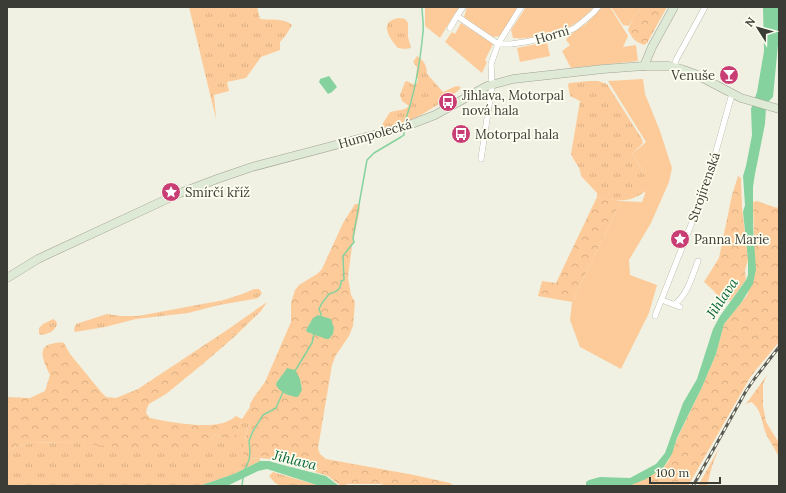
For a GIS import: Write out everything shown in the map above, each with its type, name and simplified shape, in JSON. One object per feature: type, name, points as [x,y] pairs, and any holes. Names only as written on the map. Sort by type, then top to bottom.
[{"type":"main road","points":[[644,66],[652,47],[674,7]]},
{"type":"main road","name":"Humpolecká","points":[[7,278],[54,251],[180,193],[252,167],[404,127],[435,115],[476,92],[492,85],[524,78],[644,66],[663,66],[674,67],[695,74],[732,94],[778,109]]},
{"type":"street","points":[[450,28],[464,7]]},
{"type":"street","points":[[481,159],[492,85],[491,64],[498,44],[521,7]]},
{"type":"street","name":"Horní","points":[[498,44],[525,42],[559,35],[575,28],[598,7]]},
{"type":"street","points":[[674,67],[676,60],[705,7]]},
{"type":"street","points":[[458,16],[498,44]]},
{"type":"street","name":"Strojírenská","points":[[656,316],[706,187],[732,94]]},
{"type":"street","points":[[662,300],[678,306],[686,292],[698,261]]},
{"type":"green space","points":[[189,7],[257,7],[260,19],[281,20],[292,25],[280,42],[280,50],[261,57],[246,78],[227,82],[229,91],[214,95],[216,119]]},
{"type":"green space","points":[[425,7],[459,7],[440,38],[425,26]]},
{"type":"green space","points":[[467,7],[519,7],[500,36],[493,37],[464,17]]},
{"type":"green space","points":[[526,7],[594,7],[581,20],[560,31],[535,37],[513,38],[511,30]]},
{"type":"green space","points":[[602,7],[610,7],[628,36],[623,47],[636,45],[638,61],[571,68],[562,51],[570,45],[566,40],[568,36],[587,23]]},
{"type":"green space","points":[[611,7],[641,7],[637,15],[635,14],[629,26],[623,25]]},
{"type":"green space","points":[[641,7],[667,7],[647,43],[644,45],[638,43],[628,30],[635,13],[637,15]]},
{"type":"green space","points":[[399,18],[405,19],[408,23],[408,37],[411,48],[398,48],[391,40],[387,30],[389,23]]},
{"type":"green space","points":[[461,23],[493,44],[485,60],[487,62],[482,73],[445,42],[452,32],[455,34]]},
{"type":"green space","points":[[547,42],[550,56],[520,62],[517,48]]},
{"type":"green space","points":[[417,56],[422,59],[425,64],[427,74],[443,92],[456,86],[461,87],[451,96],[421,115],[400,124],[380,128],[390,112],[405,109],[409,106],[402,101],[400,95],[405,82],[407,81],[414,85],[417,83],[417,67],[413,62]]},
{"type":"green space","points":[[643,79],[645,94],[660,131],[672,168],[669,182],[651,223],[629,260],[630,275],[657,285],[649,313],[621,369],[580,347],[570,320],[572,302],[621,201],[642,202],[645,194],[645,176],[632,154],[646,142],[608,81]]},
{"type":"green space","points":[[598,81],[607,84],[642,139],[643,143],[632,154],[647,178],[647,190],[635,198],[611,200],[597,197],[597,193],[581,176],[571,154],[580,101],[570,96],[568,85],[569,83]]},
{"type":"green space","points":[[738,176],[741,178],[742,207],[748,260],[745,270],[746,280],[731,300],[724,303],[704,282],[719,258],[732,195]]},
{"type":"green space","points":[[597,197],[621,201],[572,302],[538,296],[542,281],[556,283]]},
{"type":"green space","points":[[757,201],[777,208],[779,204],[779,342],[751,376],[688,486],[629,486],[654,474],[663,468],[669,460],[716,354],[724,324],[748,294],[754,243],[753,202]]},
{"type":"green space","points":[[355,204],[359,204],[360,209],[352,246],[348,277],[351,295],[355,302],[353,326],[349,336],[336,355],[332,365],[318,448],[320,454],[326,459],[414,475],[450,483],[454,486],[389,486],[380,484],[347,484],[345,486],[341,486],[328,476],[305,469],[288,461],[260,458],[249,459],[242,452],[250,420],[250,404],[265,382],[291,322],[291,303],[295,290],[299,285],[317,274],[322,269],[343,223]],"holes":[[[318,315],[321,316],[314,334],[311,334],[309,324]],[[286,370],[300,379],[302,390],[277,380],[283,376]]]},
{"type":"green space","points":[[254,289],[259,289],[262,293],[258,298],[219,305],[188,313],[136,319],[105,327],[75,332],[74,329],[76,324],[107,314],[138,316],[224,300]]},
{"type":"green space","points":[[267,302],[261,311],[234,337],[231,330],[227,330]]},
{"type":"green space","points":[[53,319],[56,321],[57,325],[54,329],[47,334],[39,334],[39,328],[43,324]]},
{"type":"green space","points":[[227,330],[231,330],[234,337],[166,394],[149,404],[146,413],[150,418],[200,425],[220,424],[229,421],[236,416],[242,419],[234,437],[225,439],[214,434],[204,448],[183,450],[148,450],[65,442],[30,443],[7,450],[7,397],[30,398],[45,391],[50,375],[43,357],[46,346],[56,343],[64,343],[70,354],[102,393],[106,397],[116,398],[138,389]]},
{"type":"green space","points":[[767,375],[763,384],[763,406],[766,422],[779,443],[779,457],[766,434],[757,408],[751,402],[746,404]]},
{"type":"green space","points":[[250,407],[250,420],[245,439],[249,459],[260,458],[260,461],[234,474],[199,486],[7,486],[7,450],[30,443],[65,442],[104,445],[210,441],[214,434],[225,439],[237,433],[242,419]]},
{"type":"green space","points":[[719,448],[712,466],[707,486],[698,486]]},
{"type":"green space","points":[[273,472],[320,486],[281,486],[275,483],[269,476]]},
{"type":"shaded area","points":[[763,7],[778,7],[779,34],[773,97],[767,103],[765,124],[753,187],[753,227],[756,269],[753,284],[741,303],[724,324],[716,354],[677,438],[672,454],[663,468],[646,479],[629,486],[586,486],[586,482],[589,480],[600,477],[630,478],[656,464],[665,453],[683,403],[697,379],[713,329],[748,275],[743,212],[745,205],[743,176],[752,135],[751,109],[757,92],[764,51]]},
{"type":"shaded area","points":[[329,76],[337,87],[328,94],[319,82],[320,79]]},
{"type":"shaded area","points":[[318,315],[331,319],[334,328],[333,334],[329,339],[307,332],[306,330],[313,318]]},
{"type":"shaded area","points":[[287,368],[295,370],[300,379],[302,390],[298,397],[285,394],[277,388],[277,382]]},
{"type":"shaded area","points":[[260,461],[269,461],[326,476],[339,486],[320,486],[267,469],[258,471],[227,486],[199,486],[234,474]]},
{"type":"waterway","points":[[404,124],[419,67],[423,29],[422,7]]},
{"type":"waterway","points":[[321,317],[319,309],[322,303],[329,294],[338,290],[341,281],[344,280],[343,256],[354,242],[353,238],[367,160],[374,153],[404,135],[404,131]]},
{"type":"waterway","points":[[295,371],[312,343],[314,334]]},
{"type":"waterway","points":[[245,469],[249,460],[249,441],[253,431],[263,415],[276,408],[283,392]]},
{"type":"waterway","points":[[242,486],[243,478]]},
{"type":"railway","points":[[693,486],[746,391],[779,347]]},
{"type":"place","name":"Venuše","points":[[729,75]]},
{"type":"place","name":"Jihlava, Motorpal nová hala","points":[[448,102]]},
{"type":"place","name":"Motorpal hala","points":[[461,134]]},
{"type":"place","name":"Smírčí kříž","points":[[171,192]]},
{"type":"place","name":"Panna Marie","points":[[680,239]]},
{"type":"water label","name":"Jihlava","points":[[722,298]]},
{"type":"water label","name":"Jihlava","points":[[295,460]]}]
